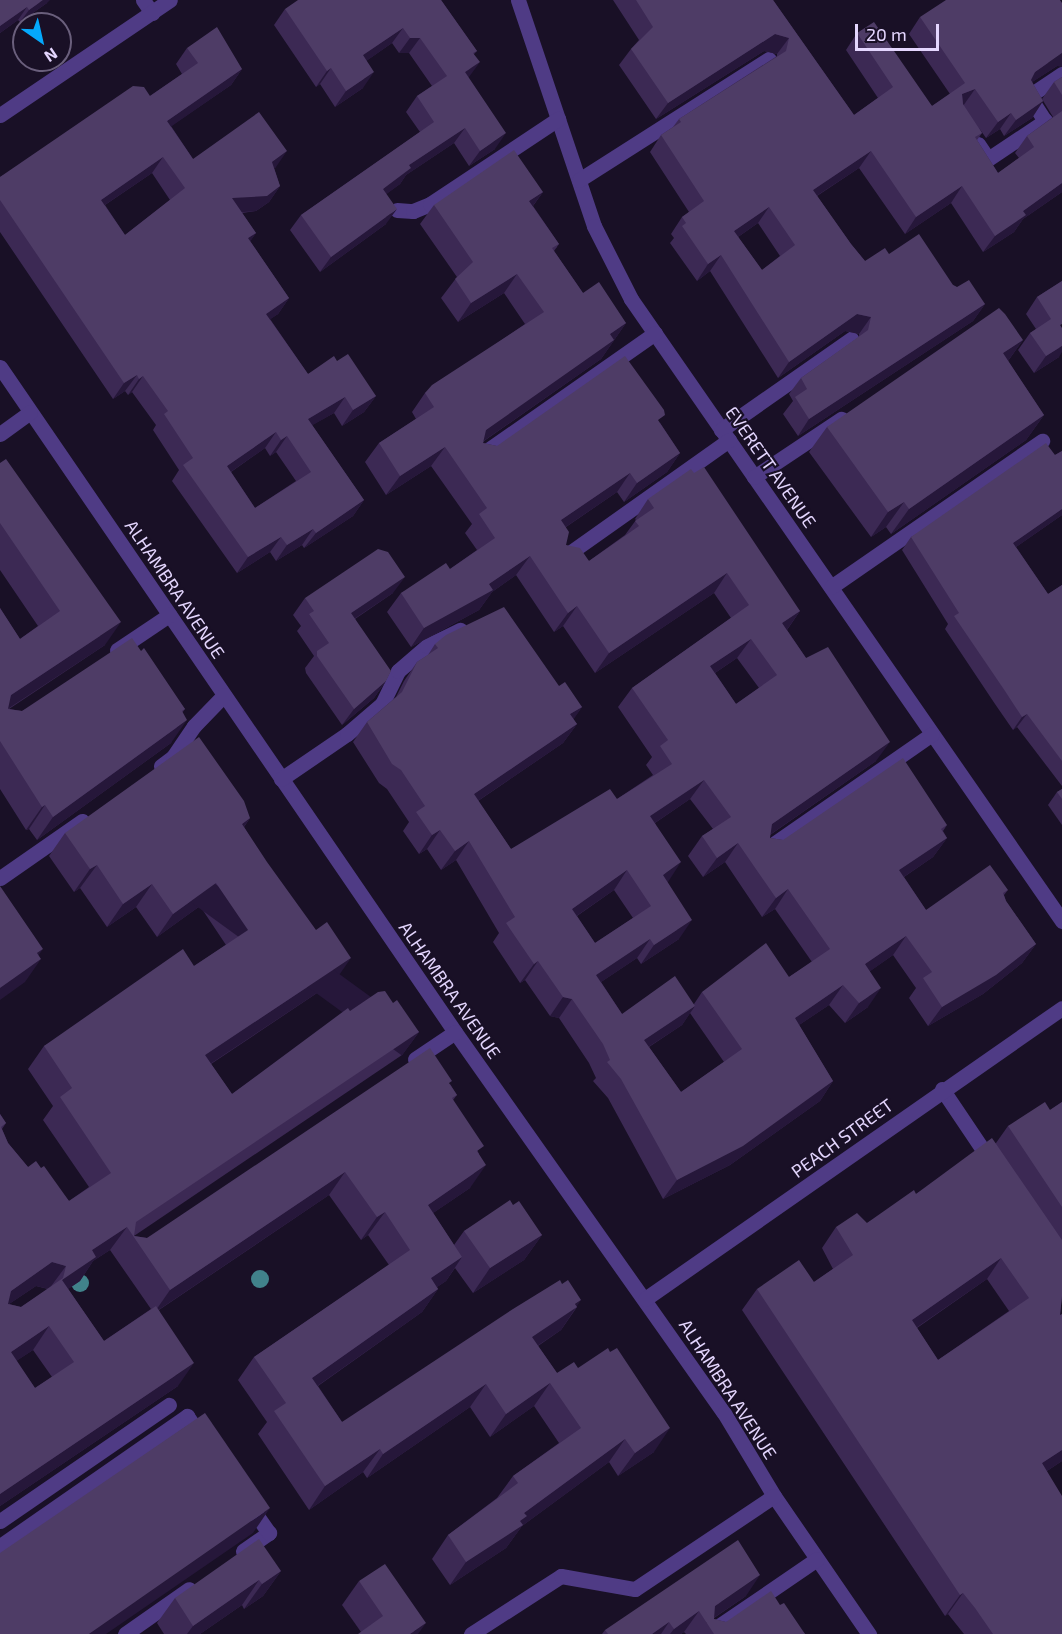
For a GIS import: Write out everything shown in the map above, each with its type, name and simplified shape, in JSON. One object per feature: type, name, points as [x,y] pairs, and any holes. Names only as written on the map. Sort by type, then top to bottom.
[{"type":"street","points":[[0,115],[147,6],[170,0]]},
{"type":"street","name":"EVERETT AVENUE","points":[[518,0],[594,226],[631,299],[1062,921]]},
{"type":"street","points":[[579,180],[769,59]]},
{"type":"street","points":[[970,133],[988,159],[1045,121],[1029,96],[1062,74]]},
{"type":"street","points":[[398,210],[413,211],[430,204],[558,119]]},
{"type":"street","points":[[478,457],[654,333]]},
{"type":"street","points":[[561,560],[851,339]]},
{"type":"street","name":"ALHAMBRA AVENUE","points":[[0,367],[455,1032],[724,1413],[774,1496],[869,1634]]},
{"type":"street","points":[[754,477],[854,410]]},
{"type":"street","points":[[0,434],[30,412]]},
{"type":"street","points":[[831,587],[1042,441]]},
{"type":"street","points":[[102,660],[169,615]]},
{"type":"street","points":[[281,779],[347,735],[382,704],[398,671],[427,646],[474,623]]},
{"type":"street","points":[[145,777],[173,757],[194,726],[224,695]]},
{"type":"street","points":[[764,851],[932,734]]},
{"type":"street","points":[[0,878],[96,811]]},
{"type":"street","name":"PEACH STREET","points":[[645,1299],[942,1089],[1062,1008]]},
{"type":"street","points":[[399,1070],[455,1032]]},
{"type":"street","points":[[942,1089],[1002,1178]]},
{"type":"street","points":[[0,1521],[170,1405]]},
{"type":"street","points":[[0,1546],[187,1416],[214,1455]]},
{"type":"street","points":[[230,1560],[269,1533],[242,1494]]},
{"type":"street","points":[[471,1634],[561,1576],[635,1589],[774,1496]]},
{"type":"street","points":[[707,1634],[817,1559]]},
{"type":"street","points":[[125,1634],[202,1580]]},
{"type":"building","points":[[0,0],[43,0],[29,10],[27,7],[20,12],[12,12],[12,18],[0,26]]},
{"type":"building","points":[[298,0],[441,0],[477,51],[473,53],[480,62],[465,72],[506,133],[480,151],[465,128],[409,165],[411,168],[383,189],[397,209],[331,257],[301,215],[434,122],[417,96],[447,76],[420,38],[410,38],[403,28],[363,55],[374,72],[346,91],[331,68],[327,71],[285,9]]},
{"type":"building","points":[[636,0],[773,0],[854,115],[893,87],[857,33],[874,22],[932,106],[965,83],[920,17],[946,0],[1060,0],[1062,3],[1062,53],[1035,72],[1031,80],[1043,101],[1016,120],[1011,113],[998,122],[975,89],[962,94],[963,104],[982,133],[975,137],[998,173],[1034,147],[1027,136],[1062,111],[1062,183],[1023,211],[1026,215],[995,236],[962,186],[916,217],[871,151],[813,190],[865,261],[885,248],[889,254],[919,234],[953,285],[957,287],[969,280],[985,304],[809,419],[795,397],[807,389],[801,378],[868,330],[871,317],[857,314],[789,362],[721,255],[708,264],[682,226],[686,223],[682,217],[704,201],[661,135],[681,122],[679,119],[786,51],[789,38],[775,34],[668,103],[631,49],[653,27]],"holes":[[[769,207],[795,245],[762,270],[734,231]]]},
{"type":"building","points":[[217,27],[242,69],[167,121],[193,159],[259,112],[287,151],[272,162],[280,186],[267,196],[232,198],[256,233],[248,238],[289,298],[266,314],[308,374],[334,356],[337,361],[348,354],[376,396],[353,410],[345,397],[308,419],[364,500],[316,533],[313,529],[287,545],[281,537],[248,557],[183,465],[193,458],[164,414],[168,411],[143,376],[139,379],[137,375],[124,383],[0,200],[0,177],[133,86],[144,87],[150,96],[198,63],[187,48]],"holes":[[[163,157],[185,188],[125,235],[101,200]],[[276,432],[281,440],[287,436],[311,472],[255,508],[227,466]]]},
{"type":"building","points":[[1062,77],[1062,95],[1054,82]]},
{"type":"building","points":[[514,150],[543,192],[529,201],[559,244],[552,248],[583,293],[599,282],[626,323],[610,334],[614,340],[486,430],[483,443],[497,446],[625,356],[664,410],[665,415],[658,420],[680,453],[637,483],[630,473],[561,520],[569,532],[566,545],[580,548],[589,561],[639,526],[635,521],[654,508],[648,499],[691,469],[694,473],[704,467],[800,611],[782,623],[806,658],[828,647],[890,742],[772,824],[770,838],[783,840],[903,758],[947,825],[941,829],[947,838],[899,870],[926,910],[990,865],[1008,890],[1003,893],[1006,901],[1036,944],[996,975],[942,1007],[923,978],[932,972],[906,936],[865,964],[881,988],[859,1003],[843,985],[795,1018],[833,1081],[743,1146],[677,1180],[621,1079],[607,1062],[610,1060],[603,1044],[572,999],[563,997],[538,961],[534,964],[506,923],[515,917],[469,841],[455,851],[440,830],[432,835],[416,812],[425,806],[401,770],[392,764],[367,722],[402,692],[417,662],[438,648],[435,644],[446,635],[504,607],[559,686],[565,682],[582,707],[570,714],[577,724],[474,794],[511,849],[610,789],[617,799],[672,764],[660,746],[668,740],[632,688],[749,605],[727,573],[609,653],[577,606],[568,613],[530,556],[489,584],[493,590],[424,628],[401,593],[446,563],[450,569],[495,538],[479,514],[487,508],[445,447],[400,476],[379,443],[434,407],[425,393],[432,385],[544,312],[517,274],[471,303],[455,279],[473,262],[434,205]],"holes":[[[751,639],[777,675],[736,704],[710,666]],[[704,780],[731,817],[702,836],[717,858],[738,843],[776,898],[788,889],[830,949],[789,977],[766,943],[702,992],[742,1049],[681,1092],[644,1040],[695,1006],[675,976],[622,1014],[596,975],[650,939],[654,945],[692,920],[663,875],[681,862],[650,816]],[[627,870],[651,906],[595,943],[572,909]]]},
{"type":"building","points":[[1062,281],[1062,324],[1060,325],[1062,346],[1046,356],[1030,333],[1051,319],[1037,297]]},
{"type":"building","points":[[999,308],[1023,340],[1003,353],[1044,415],[909,509],[904,502],[888,512],[827,427]]},
{"type":"building","points":[[1046,443],[1055,455],[1062,451],[1062,509],[1013,543],[1048,594],[1062,585],[1062,761],[1027,714],[1022,717],[954,616],[959,613],[911,537]]},
{"type":"building","points":[[6,459],[121,622],[11,695],[8,709],[22,711],[132,638],[141,651],[144,648],[185,709],[182,711],[187,720],[53,817],[45,805],[42,807],[0,741],[0,608],[20,639],[60,611],[0,523],[0,463]]},
{"type":"building","points":[[378,549],[388,552],[405,577],[351,613],[391,671],[386,681],[354,709],[317,656],[317,651],[329,643],[309,614],[314,611],[305,598]]},
{"type":"building","points":[[199,737],[244,801],[250,818],[242,824],[267,862],[316,930],[327,922],[351,958],[205,1055],[232,1094],[348,1008],[350,1011],[378,992],[385,991],[393,1003],[397,1000],[419,1032],[136,1222],[134,1236],[147,1238],[430,1048],[452,1081],[449,1083],[457,1095],[452,1098],[484,1146],[477,1151],[486,1165],[428,1205],[462,1257],[431,1278],[438,1289],[312,1378],[342,1422],[513,1309],[560,1280],[562,1284],[568,1280],[581,1300],[575,1304],[577,1307],[532,1337],[557,1373],[574,1362],[578,1368],[608,1348],[610,1352],[617,1348],[670,1428],[635,1453],[625,1439],[524,1513],[527,1516],[520,1521],[523,1525],[466,1562],[448,1535],[518,1483],[513,1476],[581,1428],[550,1383],[506,1414],[486,1384],[383,1454],[380,1449],[325,1486],[274,1411],[286,1403],[254,1357],[410,1250],[385,1212],[377,1217],[345,1172],[170,1290],[127,1227],[92,1250],[96,1257],[62,1280],[104,1341],[156,1306],[194,1363],[0,1494],[0,1114],[6,1123],[1,1127],[8,1143],[28,1167],[36,1161],[41,1168],[44,1166],[69,1201],[111,1173],[60,1097],[72,1088],[44,1046],[183,949],[194,966],[248,930],[216,883],[173,914],[152,884],[123,904],[97,865],[90,869],[65,833]],"holes":[[[52,1262],[66,1266],[63,1278],[21,1307],[8,1304],[11,1291]],[[49,1326],[74,1362],[35,1388],[11,1352]]]},
{"type":"building","points":[[1062,789],[1062,799],[1057,792]]},
{"type":"building","points":[[0,886],[43,949],[37,953],[41,959],[0,988]]},
{"type":"building","points":[[1045,1102],[1050,1110],[1062,1102],[1062,1207],[1008,1126]]},
{"type":"building","points":[[992,1138],[1062,1240],[1060,1315],[1062,1314],[1062,1450],[1042,1463],[1062,1496],[1062,1634],[993,1634],[963,1593],[960,1595],[757,1289],[799,1260],[814,1282],[853,1255],[836,1227],[857,1213],[867,1223],[914,1190],[916,1194]],"holes":[[[1001,1258],[1029,1298],[938,1360],[912,1320]]]},
{"type":"building","points":[[510,1200],[513,1205],[519,1201],[542,1235],[490,1268],[464,1231]]},
{"type":"building","points":[[205,1413],[270,1508],[89,1634],[0,1634],[0,1553]]},
{"type":"building","points":[[259,1539],[281,1571],[262,1584],[259,1580],[193,1626],[175,1598]]},
{"type":"building","points":[[738,1540],[760,1575],[715,1606],[714,1619],[726,1622],[771,1591],[780,1605],[784,1603],[805,1634],[714,1634],[699,1611],[674,1629],[669,1622],[652,1634],[608,1634],[605,1630]]},
{"type":"building","points":[[385,1564],[426,1623],[410,1634],[358,1634],[383,1616],[359,1581]]}]
